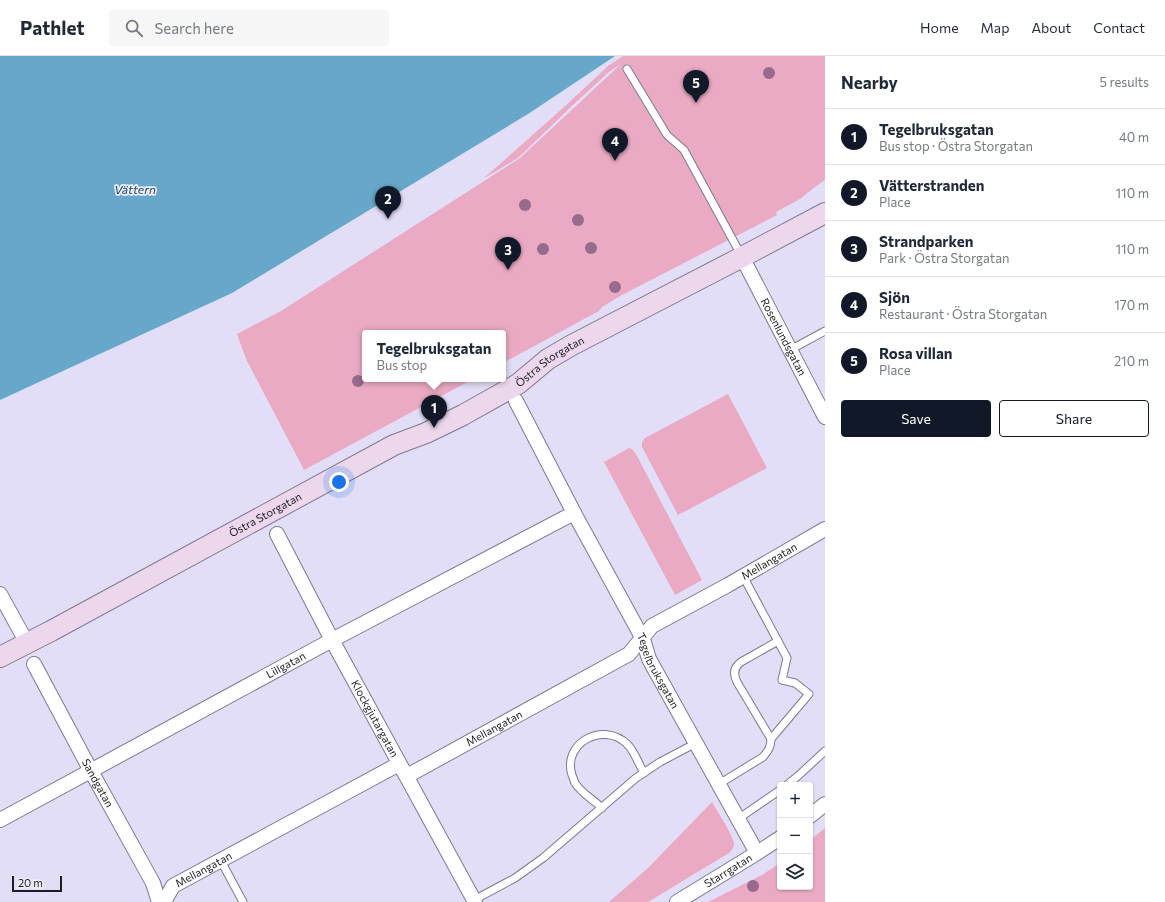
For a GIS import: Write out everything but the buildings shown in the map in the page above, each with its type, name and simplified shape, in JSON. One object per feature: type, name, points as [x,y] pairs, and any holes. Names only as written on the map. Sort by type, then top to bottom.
[{"type":"street","name":"Östra Storgatan","points":[[0,657],[27,644],[387,448],[426,433],[463,415],[518,384],[548,358],[825,213]]},
{"type":"street","name":"Rosenlundsgatan","points":[[742,257],[824,412]]},
{"type":"street","name":"Tegelbruksgatan","points":[[516,401],[574,513],[643,639],[649,659],[757,854]]},
{"type":"street","name":"Lillgatan","points":[[0,820],[332,640],[574,513]]},
{"type":"street","name":"Mellangatan","points":[[164,902],[172,886],[399,764],[406,776],[629,654],[643,639],[652,626],[825,529]]},
{"type":"street","name":"Klockgjutargatan","points":[[277,534],[332,640],[474,901]]},
{"type":"street","points":[[0,594],[27,644]]},
{"type":"street","name":"Sandgatan","points":[[34,664],[153,883],[160,902]]},
{"type":"street","points":[[813,814],[825,804]]},
{"type":"street","name":"Starrgatan","points":[[677,902],[757,854],[777,840]]},
{"type":"lane","points":[[627,69],[667,135],[684,150],[742,257]]},
{"type":"lane","points":[[790,350],[825,331]]},
{"type":"lane","points":[[719,784],[763,757],[769,750],[771,739],[809,694],[795,683],[782,680],[787,658],[743,576]]},
{"type":"lane","points":[[771,739],[734,676],[737,665],[778,641]]},
{"type":"lane","points":[[602,808],[595,800],[584,793],[575,783],[571,770],[572,756],[579,744],[590,736],[604,734],[617,736],[628,744],[644,773]]},
{"type":"lane","points":[[474,901],[516,878],[544,858],[644,773],[660,762],[696,742]]},
{"type":"lane","points":[[791,782],[825,751]]},
{"type":"lane","points":[[738,819],[777,792]]},
{"type":"lane","points":[[221,861],[243,902]]},
{"type":"shaded area","points":[[623,56],[825,56],[825,180],[800,199],[776,212],[777,215],[622,295],[602,307],[599,311],[506,361],[506,330],[362,330],[362,382],[467,382],[304,470],[246,359],[237,334],[281,311],[520,158],[621,64],[610,71],[518,158],[483,179],[608,66]]},
{"type":"shaded area","points":[[728,394],[767,468],[678,515],[642,447],[642,442],[645,438]]},
{"type":"shaded area","points":[[629,448],[636,454],[702,580],[675,595],[604,462]]},
{"type":"shaded area","points":[[712,802],[733,841],[734,846],[729,853],[648,902],[609,902],[648,868]]},
{"type":"shaded area","points":[[825,828],[825,902],[708,902],[762,875],[777,865],[777,890],[813,890],[813,838]]},
{"type":"water","name":"Vättern","points":[[0,56],[615,56],[528,114],[232,293],[0,400]]},
{"type":"place","name":"Rosa villan","points":[[696,103]]},
{"type":"place","name":"Sjön","points":[[615,161]]},
{"type":"place","name":"Vätterstranden","points":[[388,219]]},
{"type":"place","name":"Strandparken","points":[[508,270]]},
{"type":"place","name":"Tegelbruksgatan","points":[[434,428]]}]
